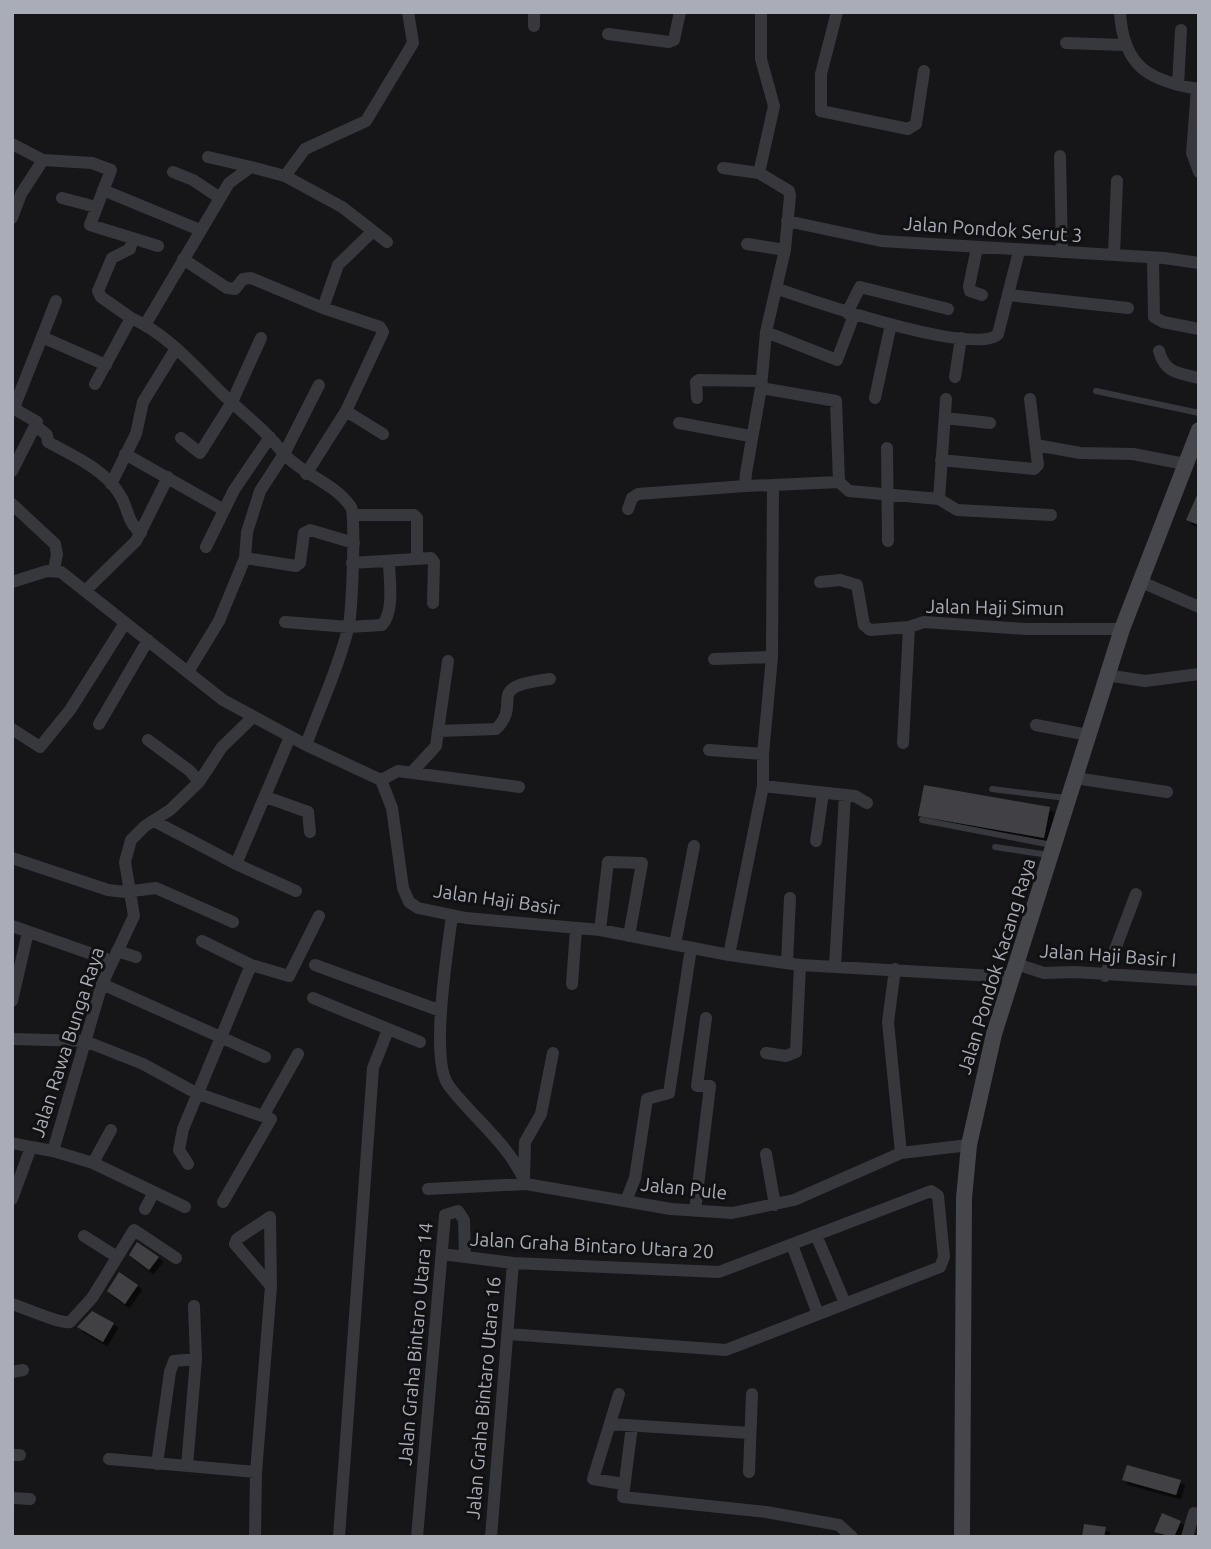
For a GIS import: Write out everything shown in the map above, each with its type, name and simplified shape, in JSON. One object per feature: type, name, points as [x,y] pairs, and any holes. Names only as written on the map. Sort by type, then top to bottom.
[{"type":"main road","name":"Jalan Pondok Kacang Raya","points":[[962,1537],[964,1198],[969,1146],[994,1034],[1107,675],[1139,581],[1199,431]]},
{"type":"street","points":[[285,176],[305,149],[366,121],[413,43],[408,12]]},
{"type":"street","points":[[608,34],[674,40],[680,12]]},
{"type":"street","points":[[759,173],[774,106],[761,59],[761,12]]},
{"type":"street","points":[[837,12],[821,74],[821,111],[908,129],[916,124],[924,71]]},
{"type":"street","points":[[1120,12],[1124,45],[1129,57],[1155,77],[1198,89],[1192,153],[1199,172]]},
{"type":"street","points":[[1178,85],[1181,30]]},
{"type":"street","points":[[1066,43],[1124,45]]},
{"type":"street","points":[[12,144],[43,160],[92,163],[109,168],[111,173],[90,225],[158,246]]},
{"type":"street","points":[[1060,156],[1062,252]]},
{"type":"street","points":[[208,157],[285,176],[342,207],[387,242]]},
{"type":"street","points":[[12,218],[21,194],[43,160]]},
{"type":"street","points":[[145,325],[229,183],[251,167]]},
{"type":"street","points":[[723,168],[759,173],[789,191],[785,250],[766,332],[745,486]]},
{"type":"street","points":[[173,172],[193,180],[220,198]]},
{"type":"street","points":[[1114,255],[1117,181]]},
{"type":"street","points":[[103,190],[200,230]]},
{"type":"street","points":[[62,198],[96,207]]},
{"type":"street","name":"Jalan Pondok Serut 3","points":[[787,220],[881,241],[1114,255],[1199,263]]},
{"type":"street","points":[[323,309],[338,265],[373,232]]},
{"type":"street","points":[[133,238],[130,250],[112,258],[98,291],[101,297],[145,325],[198,367],[306,474],[336,491],[355,515],[349,627],[306,746]]},
{"type":"street","points":[[747,244],[785,250]]},
{"type":"street","points":[[977,248],[969,286],[970,290],[982,295]]},
{"type":"street","points":[[778,289],[850,314],[980,341],[995,338],[1019,251]]},
{"type":"street","points":[[1153,258],[1154,317],[1163,322],[1199,328]]},
{"type":"street","points":[[183,259],[227,288],[235,289],[243,279],[251,278],[323,309],[382,330],[346,411],[306,474]]},
{"type":"street","points":[[766,332],[837,359],[858,287],[948,309]]},
{"type":"street","points":[[1008,295],[1128,307]]},
{"type":"street","points":[[12,471],[37,422],[18,411],[15,405],[56,301]]},
{"type":"street","points":[[95,384],[131,318]]},
{"type":"street","points":[[875,398],[891,324]]},
{"type":"street","points":[[42,337],[106,365]]},
{"type":"street","points":[[181,438],[200,453],[232,402],[261,338]]},
{"type":"street","points":[[955,377],[961,338]]},
{"type":"street","points":[[111,484],[136,434],[143,402],[174,350]]},
{"type":"street","points":[[1159,351],[1163,365],[1170,370],[1199,378]]},
{"type":"street","points":[[697,398],[696,382],[699,380],[761,384],[836,401],[839,482]]},
{"type":"street","points":[[188,672],[219,621],[245,558],[247,532],[260,491],[284,454],[319,385]]},
{"type":"street","points":[[941,460],[1034,469],[1038,465],[1030,398]]},
{"type":"street","points":[[939,499],[946,399]]},
{"type":"street","points":[[346,411],[383,434]]},
{"type":"street","points":[[945,418],[990,423]]},
{"type":"street","points":[[679,423],[750,436]]},
{"type":"street","points":[[36,426],[47,435],[48,442],[96,470],[111,484],[121,495],[130,524],[141,533]]},
{"type":"street","points":[[206,547],[224,510],[270,437]]},
{"type":"street","points":[[1036,445],[1080,453],[1133,454],[1185,464]]},
{"type":"street","points":[[887,448],[888,541]]},
{"type":"street","points":[[125,454],[224,510]]},
{"type":"street","points":[[86,590],[127,551],[141,533],[168,477]]},
{"type":"street","points":[[628,509],[632,498],[638,494],[839,482],[849,491],[939,499],[957,510],[1051,515]]},
{"type":"street","points":[[730,956],[763,786],[762,754],[772,657],[773,485]]},
{"type":"street","points":[[12,504],[55,544],[57,554],[54,570]]},
{"type":"street","points":[[355,515],[414,514],[417,518],[417,559]]},
{"type":"street","points":[[245,558],[296,566],[300,563],[304,533],[310,530],[354,543]]},
{"type":"street","points":[[352,564],[433,559],[433,603]]},
{"type":"street","points":[[285,622],[377,627],[387,620],[389,561]]},
{"type":"street","points":[[12,582],[54,570],[86,590],[223,701],[306,746],[381,780],[398,771],[519,787]]},
{"type":"street","name":"Jalan Haji Simun","points":[[820,582],[840,580],[857,585],[864,625],[870,630],[909,627],[924,622],[1026,629],[1122,629]]},
{"type":"street","points":[[1139,581],[1199,607]]},
{"type":"street","points":[[12,729],[40,747],[70,710],[125,623]]},
{"type":"street","points":[[903,743],[909,627]]},
{"type":"street","points":[[99,724],[148,640]]},
{"type":"street","points":[[714,659],[772,657]]},
{"type":"street","points":[[412,772],[436,746],[447,661]]},
{"type":"street","points":[[1107,675],[1145,681],[1199,674]]},
{"type":"street","points":[[438,730],[496,729],[503,722],[506,698],[510,690],[522,683],[550,680]]},
{"type":"street","name":"Jalan Rawa Bunga Raya","points":[[12,1199],[31,1147],[53,1151],[102,984],[134,916],[126,851],[131,839],[199,782],[222,747],[253,717]]},
{"type":"street","points":[[1036,725],[1088,735]]},
{"type":"street","points":[[236,864],[290,737]]},
{"type":"street","points":[[148,740],[190,771],[199,782]]},
{"type":"street","points":[[709,750],[762,754]]},
{"type":"street","points":[[1075,778],[1167,792]]},
{"type":"street","name":"Jalan Haji Basir","points":[[381,780],[392,808],[403,888],[409,902],[418,908],[452,915],[600,930],[730,956],[793,964],[1014,971]]},
{"type":"street","points":[[763,786],[845,795],[860,798],[867,803]]},
{"type":"street","points":[[816,841],[823,793]]},
{"type":"street","points":[[835,966],[845,795]]},
{"type":"street","points":[[266,797],[308,812],[310,832]]},
{"type":"street","points":[[154,821],[236,864],[296,891]]},
{"type":"street","points":[[674,944],[694,846]]},
{"type":"street","points":[[12,858],[108,890],[156,888],[233,922]]},
{"type":"street","points":[[600,930],[608,862],[642,863],[629,936]]},
{"type":"street","points":[[1105,976],[1136,894]]},
{"type":"street","points":[[766,1053],[786,1056],[796,1052],[790,898]]},
{"type":"street","points":[[452,915],[441,1011],[443,1073],[447,1085],[495,1136],[525,1181]]},
{"type":"street","points":[[202,941],[251,965],[289,976],[319,916]]},
{"type":"street","points":[[12,926],[115,956],[136,957]]},
{"type":"street","points":[[572,984],[576,929]]},
{"type":"street","points":[[12,1001],[16,970],[28,932]]},
{"type":"street","points":[[626,1201],[635,1178],[647,1099],[669,1093],[691,948]]},
{"type":"street","points":[[188,1164],[179,1150],[196,1093],[251,965]]},
{"type":"street","points":[[315,965],[441,1011]]},
{"type":"street","points":[[895,969],[888,1022],[901,1153]]},
{"type":"street","name":"Jalan Haji Basir I","points":[[1014,971],[1199,981]]},
{"type":"street","points":[[102,984],[265,1057]]},
{"type":"street","points":[[313,998],[419,1042]]},
{"type":"street","points":[[695,1211],[710,1086],[697,1086],[706,1018]]},
{"type":"street","points":[[339,1537],[373,1068],[388,1030]]},
{"type":"street","points":[[12,1039],[85,1041],[143,1064],[196,1093],[263,1116],[271,1122],[223,1202]]},
{"type":"street","points":[[525,1181],[525,1142],[541,1114],[553,1053]]},
{"type":"street","points":[[263,1116],[298,1054]]},
{"type":"street","points":[[93,1163],[111,1130]]},
{"type":"street","points":[[12,1143],[31,1147]]},
{"type":"street","name":"Jalan Pule","points":[[428,1189],[525,1181],[626,1201],[695,1211],[732,1213],[794,1200],[901,1153],[969,1146]]},
{"type":"street","points":[[53,1151],[93,1163],[185,1207]]},
{"type":"street","points":[[766,1154],[775,1205]]},
{"type":"street","points":[[145,1209],[154,1192]]},
{"type":"street","name":"Jalan Graha Bintaro Utara 20","points":[[442,1254],[513,1262],[719,1272],[935,1192],[944,1263],[845,1303]]},
{"type":"street","name":"Jalan Graha Bintaro Utara 14","points":[[417,1537],[445,1215],[458,1211],[464,1220],[465,1257]]},
{"type":"street","points":[[255,1537],[256,1472],[271,1286],[270,1216],[236,1239],[235,1244],[271,1286]]},
{"type":"street","points":[[12,1304],[37,1311],[63,1324],[70,1322],[92,1298],[134,1230],[176,1258]]},
{"type":"street","points":[[508,1334],[726,1350],[845,1303],[816,1235]]},
{"type":"street","points":[[84,1236],[117,1257]]},
{"type":"street","points":[[792,1245],[818,1314]]},
{"type":"street","name":"Jalan Graha Bintaro Utara 16","points":[[491,1537],[513,1262]]},
{"type":"street","points":[[187,1466],[196,1359],[194,1306]]},
{"type":"street","points":[[157,1464],[170,1372],[174,1361],[196,1359]]},
{"type":"street","points":[[619,1394],[593,1479],[623,1484]]},
{"type":"street","points":[[749,1472],[752,1394]]},
{"type":"street","points":[[610,1424],[750,1433]]},
{"type":"street","points":[[632,1426],[623,1497],[766,1512],[839,1525],[852,1537]]},
{"type":"street","points":[[109,1459],[256,1472]]},
{"type":"street","points":[[12,1498],[30,1499]]},
{"type":"street","points":[[1187,1537],[1194,1513]]},
{"type":"lane","points":[[1096,391],[1199,413]]},
{"type":"lane","points":[[992,789],[1068,798]]},
{"type":"lane","points":[[922,820],[1052,851]]},
{"type":"lane","points":[[995,847],[1052,851]]},
{"type":"building","points":[[1199,491],[1199,525],[1186,520]]},
{"type":"building","points":[[924,785],[1050,807],[1044,838],[918,816]]},
{"type":"building","points":[[137,1242],[159,1257],[149,1270],[129,1255]]},
{"type":"building","points":[[119,1272],[138,1285],[125,1304],[107,1291]]},
{"type":"building","points":[[92,1311],[114,1323],[103,1342],[77,1327]]},
{"type":"building","points":[[1127,1465],[1181,1480],[1176,1495],[1122,1480]]},
{"type":"building","points":[[1162,1513],[1181,1521],[1174,1537],[1154,1532]]},
{"type":"building","points":[[1084,1524],[1106,1527],[1104,1537],[1082,1537]]}]
